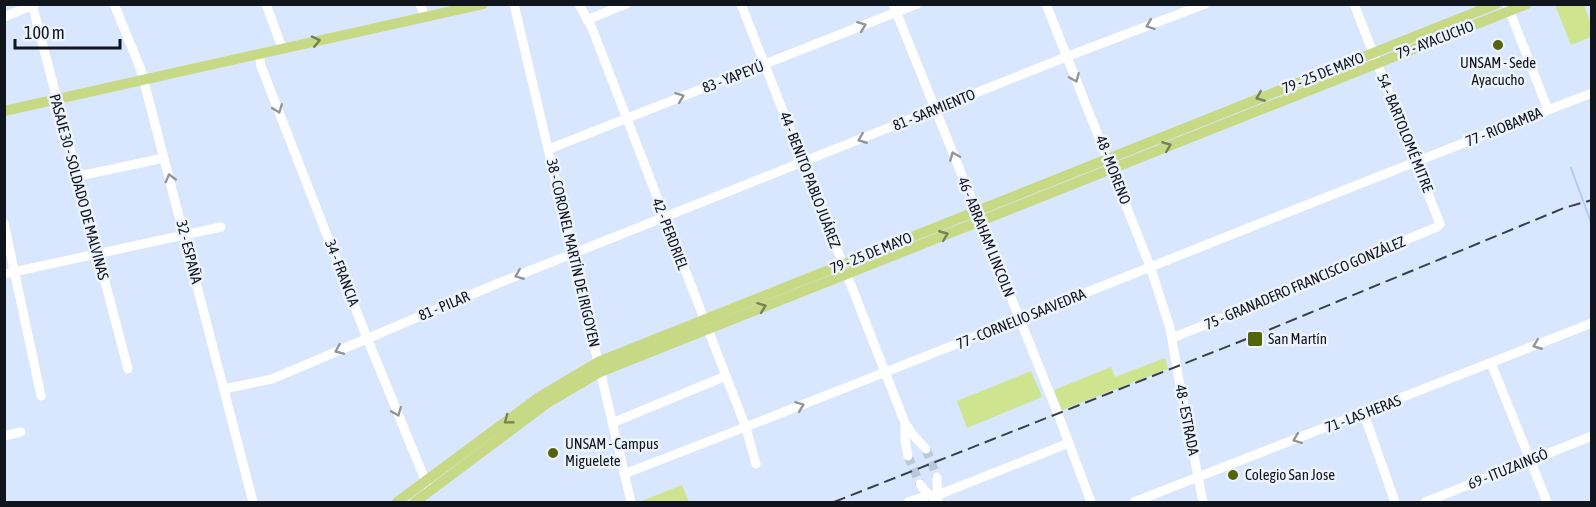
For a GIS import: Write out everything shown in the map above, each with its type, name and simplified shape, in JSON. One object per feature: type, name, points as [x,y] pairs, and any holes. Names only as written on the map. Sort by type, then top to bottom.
[{"type":"main road","points":[[4,111],[483,4]]},
{"type":"main road","name":"79 - AYACUCHO","points":[[1375,58],[1496,4]]},
{"type":"main road","name":"79 - AYACUCHO","points":[[1375,58],[1509,8],[1527,4]]},
{"type":"main road","name":"79 - 25 DE MAYO","points":[[397,502],[428,486],[599,367],[1375,58]]},
{"type":"main road","name":"79 - 25 DE MAYO","points":[[415,502],[428,486]]},
{"type":"street","name":"32 - ESPAÑA","points":[[114,4],[144,79],[253,502]]},
{"type":"street","points":[[266,4],[282,48]]},
{"type":"street","points":[[420,4],[425,17]]},
{"type":"street","name":"38 - CORONEL MARTÍN DE IRIGOYEN","points":[[514,4],[631,502]]},
{"type":"street","name":"42 - PERDRIEL","points":[[579,4],[592,28],[663,218],[706,324],[746,428],[756,464]]},
{"type":"street","points":[[587,20],[626,4]]},
{"type":"street","name":"44 - BENITO PABLO JUÁREZ","points":[[741,4],[905,423],[926,448]]},
{"type":"street","name":"83 - YAPEYÚ","points":[[549,149],[764,64],[895,9],[917,4]]},
{"type":"street","name":"48 - MORENO","points":[[1046,4],[1150,266],[1172,338]]},
{"type":"street","name":"81 - SARMIENTO","points":[[663,218],[1205,4]]},
{"type":"street","name":"54 - BARTOLOMÉ MITRE","points":[[1354,4],[1440,220],[1437,227]]},
{"type":"street","points":[[4,17],[33,5]]},
{"type":"street","name":"PASAJE 30 - SOLDADO DE MALVINAS","points":[[33,5],[128,369]]},
{"type":"street","points":[[1509,8],[1548,110]]},
{"type":"street","name":"46 - ABRAHAM LINCOLN","points":[[895,9],[1091,502]]},
{"type":"street","name":"34 - FRANCIA","points":[[259,54],[261,66],[367,339],[428,486]]},
{"type":"street","name":"77 - RIOBAMBA","points":[[1416,162],[1592,93]]},
{"type":"street","points":[[79,176],[164,158]]},
{"type":"street","name":"77 - CORNELIO SAAVEDRA","points":[[624,474],[886,373],[1416,162]]},
{"type":"street","name":"81 - PILAR","points":[[224,389],[272,379],[499,283],[663,218]]},
{"type":"street","points":[[4,223],[9,273],[41,396]]},
{"type":"street","points":[[9,273],[221,227]]},
{"type":"street","name":"75 - GRANADERO FRANCISCO GONZÁLEZ","points":[[1172,338],[1300,287],[1309,280],[1437,227]]},
{"type":"street","name":"71 - LAS HERAS","points":[[1134,502],[1592,323]]},
{"type":"street","name":"48 - ESTRADA","points":[[1172,338],[1203,502]]},
{"type":"street","points":[[1491,363],[1546,502]]},
{"type":"street","points":[[612,423],[726,376]]},
{"type":"street","points":[[1364,414],[1395,502]]},
{"type":"street","name":"44 - BENITO PABLO JUÁREZ","points":[[905,423],[908,456]]},
{"type":"street","points":[[4,436],[21,432]]},
{"type":"street","name":"69 - ITUZAINGÓ","points":[[1425,502],[1592,436]]},
{"type":"street","points":[[908,502],[936,498],[1069,444]]},
{"type":"street","points":[[936,498],[937,477]]},
{"type":"street","points":[[920,484],[936,498]]},
{"type":"green space","points":[[1555,5],[1584,5],[1591,24],[1591,37],[1571,45]]},
{"type":"green space","points":[[1165,358],[1168,369],[1062,410],[1054,390],[1111,367],[1115,377]]},
{"type":"green space","points":[[1031,371],[1042,397],[967,428],[957,401]]},
{"type":"green space","points":[[682,485],[689,502],[639,502]]},
{"type":"waterway","points":[[1571,168],[1592,225]]},
{"type":"tunnel","points":[[926,449],[937,477]]},
{"type":"tunnel","points":[[908,456],[920,484]]},
{"type":"railway","points":[[834,502],[1254,336],[1564,208],[1592,200]]},
{"type":"place","name":"UNSAM - Sede Ayacucho","points":[[1498,45]]},
{"type":"place","name":"San Martín","points":[[1255,339]]},
{"type":"place","name":"UNSAM - Campus Miguelete","points":[[553,453]]},
{"type":"place","name":"Colegio San Jose","points":[[1233,475]]}]
